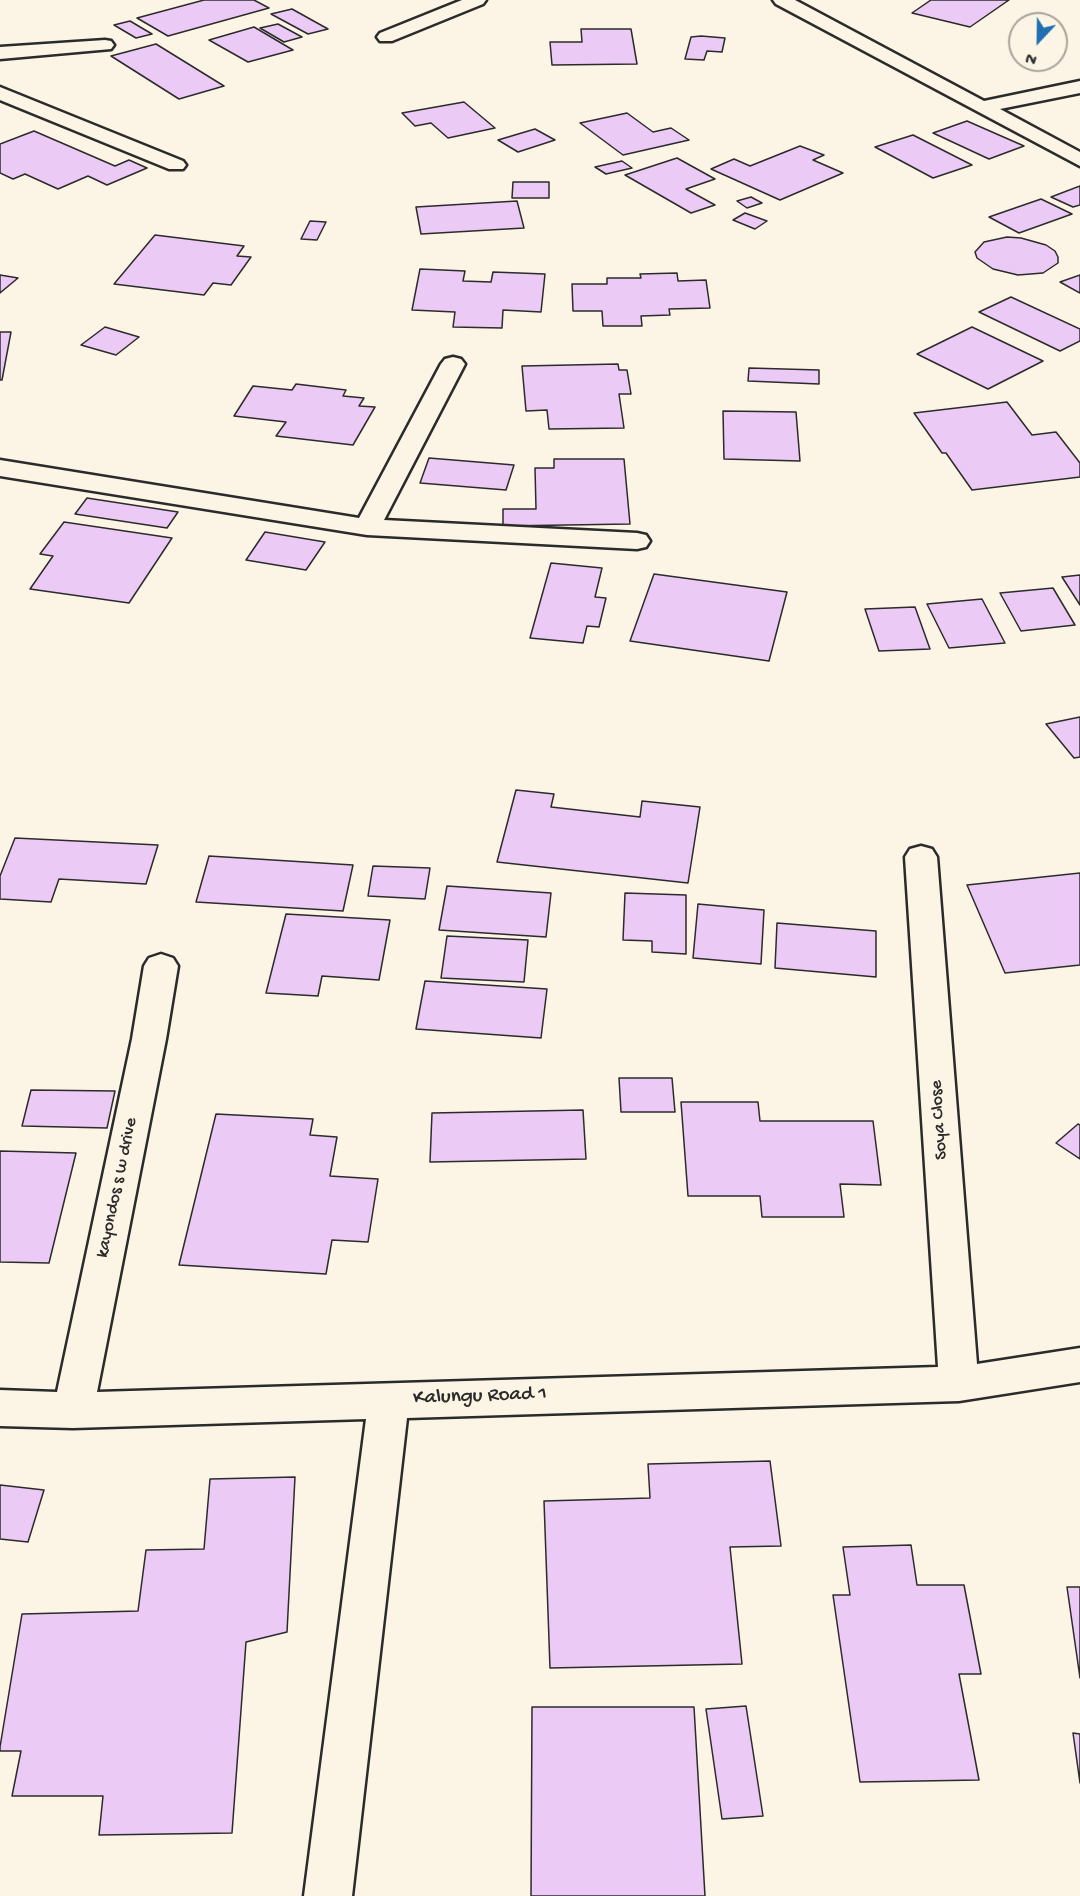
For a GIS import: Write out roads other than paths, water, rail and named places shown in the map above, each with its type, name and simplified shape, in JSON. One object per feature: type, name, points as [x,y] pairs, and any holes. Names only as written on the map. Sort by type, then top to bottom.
[{"type":"street","points":[[386,37],[477,0]]},
{"type":"street","points":[[782,0],[1080,160]]},
{"type":"street","points":[[0,53],[105,45]]},
{"type":"street","points":[[983,106],[1080,87]]},
{"type":"street","points":[[0,93],[176,165]]},
{"type":"street","points":[[0,110],[19,100]]},
{"type":"street","points":[[367,527],[453,364]]},
{"type":"street","points":[[0,468],[367,527],[637,541]]},
{"type":"street","name":"Soya Close","points":[[921,857],[959,1384]]},
{"type":"street","name":"kayondos s w drive","points":[[72,1410],[149,1039],[160,966]]},
{"type":"street","name":"Kalungu Road 1","points":[[0,1408],[72,1410],[959,1384],[1080,1365]]},
{"type":"street","points":[[328,1896],[389,1399]]}]
